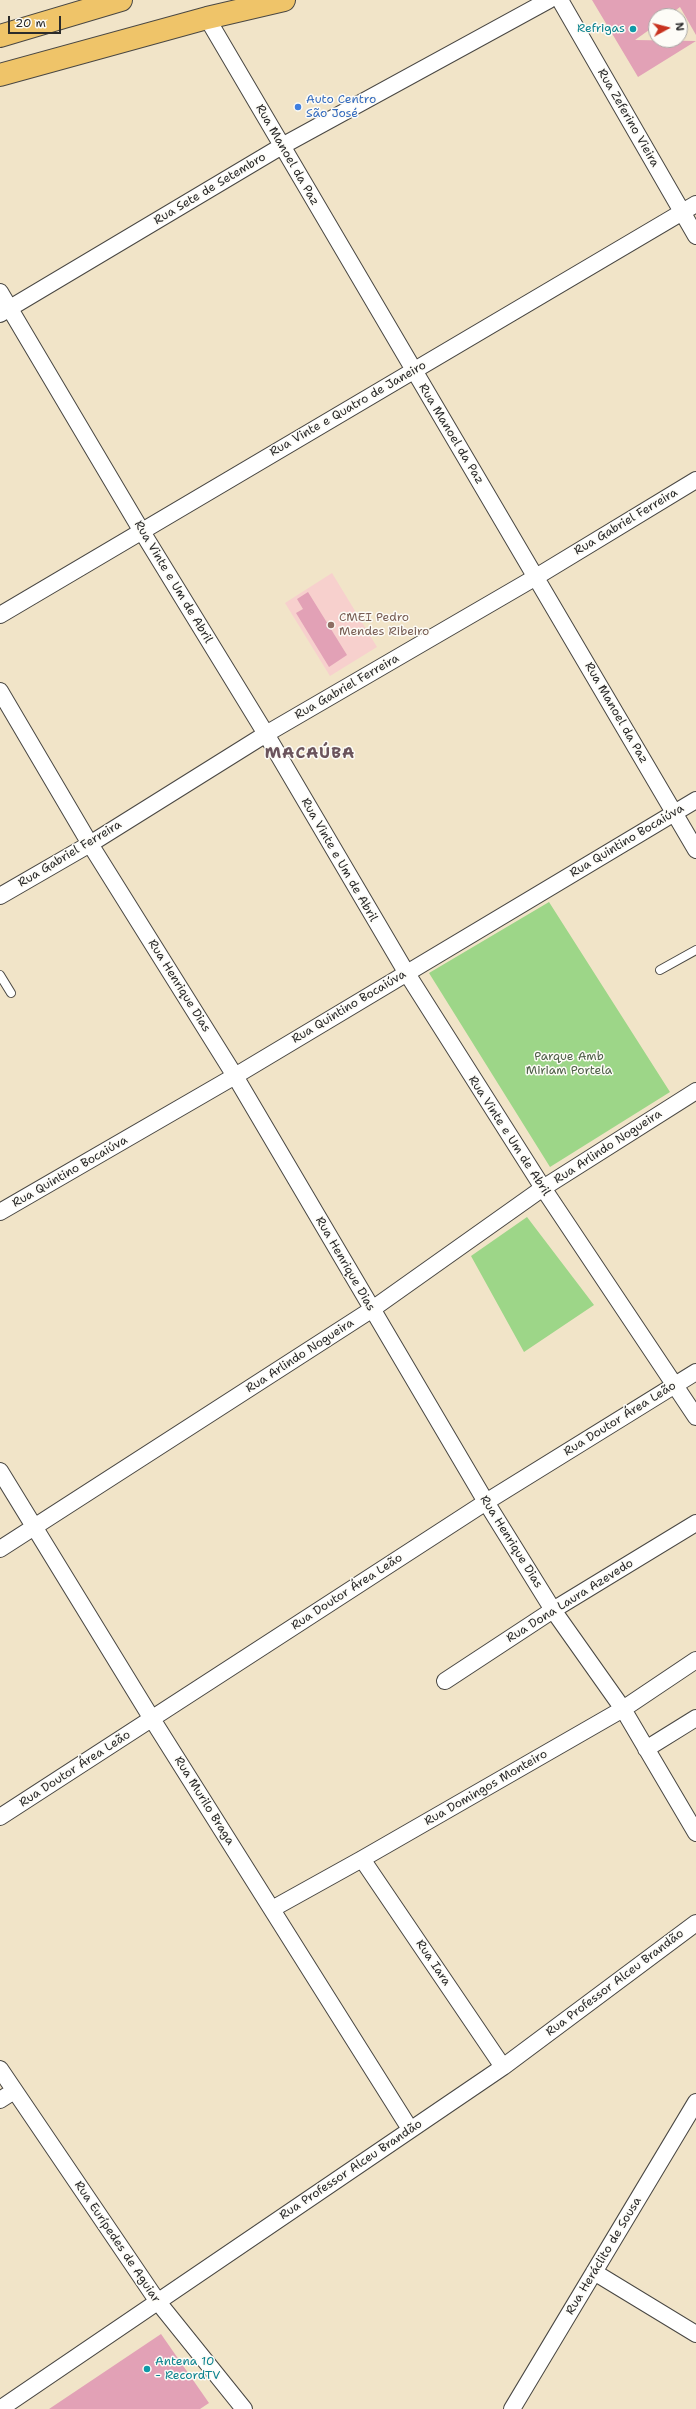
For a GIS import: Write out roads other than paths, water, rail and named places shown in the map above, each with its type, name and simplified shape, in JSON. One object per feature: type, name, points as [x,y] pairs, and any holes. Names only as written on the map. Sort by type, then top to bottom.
[{"type":"main road","points":[[0,36],[121,0]]},
{"type":"main road","points":[[0,76],[207,18],[284,0]]},
{"type":"street","name":"Rua Sete de Setembro","points":[[4,311],[282,146],[549,0]]},
{"type":"street","name":"Rua Zeferino Vieira","points":[[560,0],[696,236]]},
{"type":"street","name":"Rua Manoel da Paz","points":[[207,18],[696,850]]},
{"type":"street","name":"Rua Vinte e Quatro de Janeiro","points":[[0,615],[141,530],[696,204]]},
{"type":"street","name":"Rua Vinte e Um de Abril","points":[[0,292],[4,311],[266,734],[406,972],[543,1188],[696,1417]]},
{"type":"street","name":"Rua Gabriel Ferreira","points":[[0,896],[90,844],[266,734],[536,577],[696,480]]},
{"type":"street","name":"Rua Henrique Dias","points":[[0,691],[90,844],[235,1076],[371,1310],[486,1502],[553,1610],[623,1709],[696,1833]]},
{"type":"street","name":"Rua Quintino Bocaiúva","points":[[0,1212],[235,1076],[406,972],[696,800]]},
{"type":"street","name":"Rua Arlindo Nogueira","points":[[0,1549],[35,1528],[371,1310],[543,1188],[696,1091]]},
{"type":"street","name":"Rua Doutor Área Leão","points":[[0,1817],[486,1502],[696,1372]]},
{"type":"street","name":"Rua Murilo Braga","points":[[0,1471],[152,1719],[410,2129]]},
{"type":"street","name":"Rua Dona Laura Azevedo","points":[[446,1681],[553,1610],[696,1523]]},
{"type":"street","name":"Rua Domingos Monteiro","points":[[272,1909],[362,1860],[623,1709],[696,1660]]},
{"type":"street","points":[[646,1749],[696,1718]]},
{"type":"street","name":"Rua Iara","points":[[362,1860],[503,2067]]},
{"type":"street","name":"Rua Professor Alceu Brandão","points":[[0,2409],[503,2067],[696,1923]]},
{"type":"street","name":"Rua Eurípedes de Aguiar","points":[[0,2069],[158,2302],[244,2409]]},
{"type":"street","points":[[0,2100],[14,2091]]},
{"type":"street","name":"Rua Heráclito de Sousa","points":[[512,2409],[696,2102]]},
{"type":"street","points":[[594,2272],[696,2334]]},
{"type":"lane","points":[[660,970],[696,950]]},
{"type":"lane","points":[[0,975],[12,993]]},
{"type":"place","name":"Refrigas","points":[[633,29]]},
{"type":"place","name":"Auto Centro São José","points":[[298,107]]},
{"type":"place","name":"CMEI Pedro Mendes Ribeiro","points":[[331,625]]},
{"type":"place","name":"Antena 10 - RecordTV","points":[[147,2369]]},
{"type":"district","name":"MACAÚBA","points":[[310,754]]},
{"type":"park label","name":"Parque Amb Miriam Portela","points":[[569,1064]]}]
